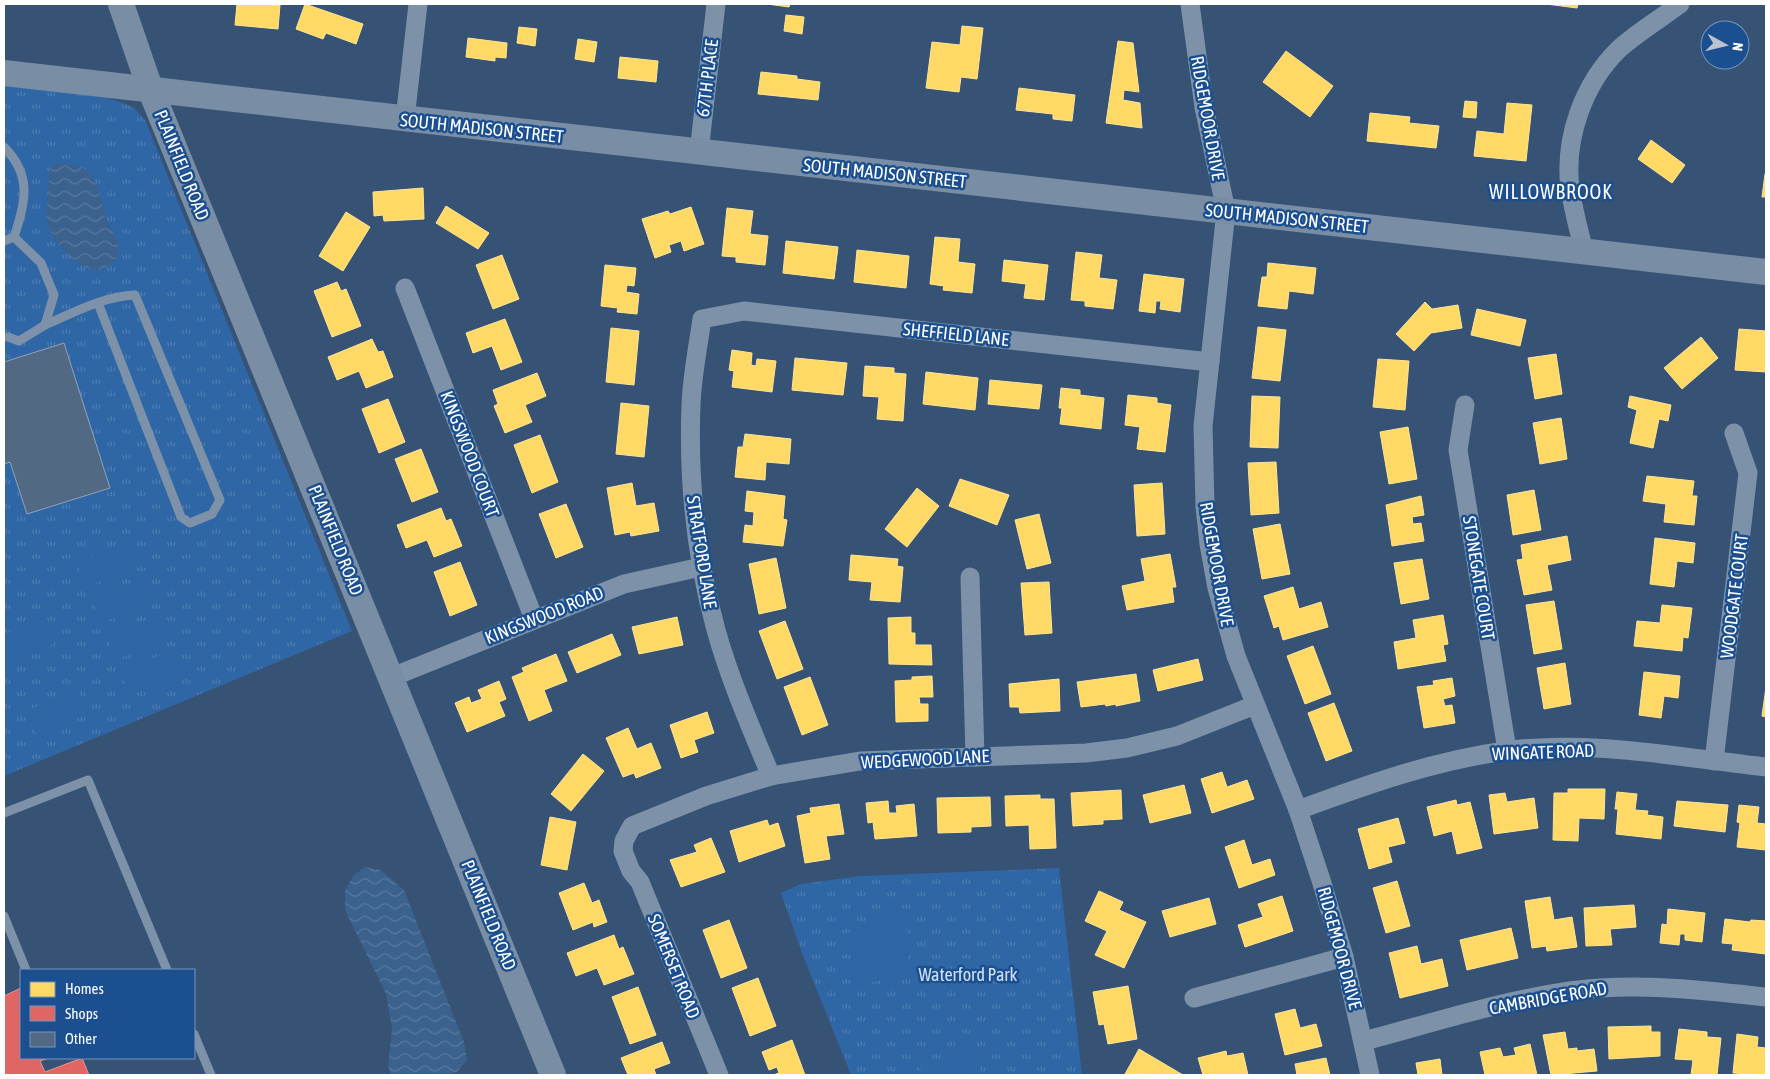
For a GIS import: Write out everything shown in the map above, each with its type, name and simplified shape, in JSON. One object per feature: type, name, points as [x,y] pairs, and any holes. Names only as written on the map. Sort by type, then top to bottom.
[{"type":"street","name":"PLAINFIELD ROAD","points":[[121,4],[151,91],[554,1075]]},
{"type":"street","points":[[405,119],[418,4]]},
{"type":"street","name":"67TH PLACE","points":[[699,152],[716,4]]},
{"type":"street","name":"RIDGEMOOR DRIVE","points":[[1190,4],[1204,107],[1226,211],[1203,426],[1209,544],[1226,623],[1255,705],[1298,810],[1344,957],[1370,1075]]},
{"type":"street","points":[[1584,251],[1570,188],[1569,168],[1573,136],[1585,98],[1598,74],[1617,51],[1680,4]]},
{"type":"street","name":"SOUTH MADISON STREET","points":[[4,73],[1766,272]]},
{"type":"street","name":"KINGSWOOD COURT","points":[[405,288],[534,619]]},
{"type":"street","name":"SHEFFIELD LANE","points":[[702,319],[744,311],[1210,362]]},
{"type":"street","name":"STRATFORD LANE","points":[[702,319],[691,402],[690,452],[693,504],[701,567],[727,664],[771,776]]},
{"type":"street","name":"STONEGATE COURT","points":[[1465,405],[1458,450],[1507,750]]},
{"type":"street","name":"WOODGATE COURT","points":[[1714,761],[1748,473],[1734,433]]},
{"type":"street","name":"KINGSWOOD ROAD","points":[[392,676],[624,584],[701,567]]},
{"type":"street","points":[[970,577],[975,756]]},
{"type":"street","name":"WEDGEWOOD LANE","points":[[625,858],[624,841],[632,826],[706,796],[771,776],[860,761],[1086,753],[1127,748],[1177,736],[1255,705]]},
{"type":"street","name":"WINGATE ROAD","points":[[1298,810],[1411,770],[1442,762],[1507,750],[1598,749],[1766,767]]},
{"type":"street","name":"SOMERSET ROAD","points":[[625,858],[640,882],[719,1075]]},
{"type":"street","points":[[1194,998],[1344,957]]},
{"type":"street","name":"CAMBRIDGE ROAD","points":[[1364,1041],[1523,999],[1571,991],[1652,986],[1766,997]]},
{"type":"lane","points":[[4,147],[13,156],[24,179],[22,215],[14,237],[4,241]]},
{"type":"lane","points":[[14,237],[41,263],[54,295],[45,324]]},
{"type":"lane","points":[[8,337],[19,341],[45,324],[98,303],[119,295],[135,295],[220,500],[212,514],[190,522],[181,517],[98,303]]},
{"type":"lane","points":[[4,813],[88,780],[167,969]]},
{"type":"lane","points":[[4,916],[26,969]]},
{"type":"lane","points":[[195,1036],[211,1075]]},
{"type":"green space","points":[[4,86],[106,97],[133,107],[145,120],[352,631],[4,776]]},
{"type":"green space","points":[[129,542],[138,566],[87,586],[77,562]]},
{"type":"green space","points":[[144,579],[153,602],[102,623],[92,599]]},
{"type":"green space","points":[[158,615],[167,639],[116,660],[107,636]]},
{"type":"green space","points":[[44,618],[54,644],[6,664],[4,634]]},
{"type":"green space","points":[[172,651],[182,675],[130,695],[121,671]]},
{"type":"green space","points":[[78,689],[88,714],[37,735],[27,711]]},
{"type":"green space","name":"Waterford Park","points":[[1059,868],[1082,1075],[851,1075],[802,953],[781,893],[801,884],[860,876]]},
{"type":"green space","points":[[893,916],[905,924],[909,945],[906,962],[894,975],[873,982],[859,974],[845,934]]},
{"type":"green space","points":[[971,1047],[981,1070],[969,1075],[923,1075],[920,1068]]},
{"type":"water","points":[[56,163],[83,168],[91,175],[98,188],[106,218],[118,244],[115,260],[105,268],[95,269],[84,266],[74,260],[64,251],[50,230],[47,220],[47,201],[50,167]]},
{"type":"water","points":[[365,867],[381,870],[404,890],[464,1042],[467,1060],[457,1072],[446,1075],[391,1075],[388,1066],[392,1029],[386,994],[345,910],[345,890],[354,875]]},
{"type":"building: Homes","points":[[237,4],[280,5],[278,29],[235,25]]},
{"type":"building: Homes","points":[[305,4],[363,24],[356,44],[326,33],[323,39],[296,29]]},
{"type":"building: Homes","points":[[767,4],[790,4],[789,7]]},
{"type":"building: Homes","points":[[1546,4],[1578,4],[1577,8]]},
{"type":"building: Homes","points":[[786,15],[804,17],[802,34],[784,31]]},
{"type":"building: Homes","points":[[962,26],[983,28],[977,79],[961,77],[959,92],[926,88],[932,42],[960,45]]},
{"type":"building: Homes","points":[[519,27],[537,29],[535,46],[517,43]]},
{"type":"building: Homes","points":[[468,38],[507,43],[506,58],[495,57],[495,61],[466,57]]},
{"type":"building: Homes","points":[[578,39],[597,42],[594,62],[575,59]]},
{"type":"building: Homes","points":[[1118,41],[1133,43],[1139,92],[1124,90],[1123,100],[1140,103],[1142,128],[1106,123]]},
{"type":"building: Homes","points":[[1286,51],[1333,86],[1310,117],[1263,82]]},
{"type":"building: Homes","points":[[620,57],[658,61],[656,82],[618,78]]},
{"type":"building: Homes","points":[[761,72],[797,76],[797,79],[820,82],[818,100],[758,94]]},
{"type":"building: Homes","points":[[1019,88],[1075,95],[1072,121],[1053,119],[1053,114],[1016,110]]},
{"type":"building: Homes","points":[[1465,101],[1477,102],[1476,118],[1463,117]]},
{"type":"building: Homes","points":[[1507,103],[1532,105],[1526,161],[1474,156],[1477,131],[1504,134]]},
{"type":"building: Homes","points":[[1370,113],[1410,117],[1409,123],[1439,126],[1436,148],[1367,141]]},
{"type":"building: Homes","points":[[1651,140],[1685,165],[1672,183],[1638,159]]},
{"type":"building: Homes","points":[[1765,174],[1766,197],[1762,197]]},
{"type":"building: Homes","points":[[423,188],[424,219],[384,221],[383,215],[374,216],[373,192]]},
{"type":"building: Homes","points":[[446,206],[489,233],[478,249],[436,223]]},
{"type":"building: Homes","points":[[691,207],[704,244],[684,251],[681,241],[669,245],[671,252],[655,258],[642,219],[668,211],[670,214]]},
{"type":"building: Homes","points":[[727,208],[753,211],[750,234],[768,236],[765,265],[736,262],[736,257],[722,256]]},
{"type":"building: Homes","points":[[346,212],[370,227],[343,271],[319,256]]},
{"type":"building: Homes","points":[[935,237],[960,239],[958,262],[975,264],[972,293],[943,290],[944,286],[930,284]]},
{"type":"building: Homes","points":[[786,241],[838,247],[834,279],[783,273]]},
{"type":"building: Homes","points":[[857,250],[909,256],[906,288],[854,282]]},
{"type":"building: Homes","points":[[1076,252],[1102,255],[1099,278],[1117,280],[1113,309],[1085,306],[1085,301],[1071,300]]},
{"type":"building: Homes","points":[[502,255],[519,299],[493,309],[476,265]]},
{"type":"building: Homes","points":[[1004,260],[1048,265],[1044,300],[1024,298],[1026,284],[1002,281]]},
{"type":"building: Homes","points":[[1268,263],[1316,268],[1313,294],[1289,291],[1287,309],[1258,306],[1262,277],[1267,277]]},
{"type":"building: Homes","points":[[605,265],[636,268],[634,286],[627,285],[626,292],[639,294],[637,314],[617,312],[618,308],[601,306]]},
{"type":"building: Homes","points":[[1144,274],[1184,279],[1180,312],[1160,309],[1161,301],[1156,301],[1155,313],[1139,311]]},
{"type":"building: Homes","points":[[337,282],[341,291],[346,289],[361,326],[332,337],[314,291]]},
{"type":"building: Homes","points":[[1425,302],[1432,309],[1458,305],[1462,328],[1431,333],[1414,351],[1396,334]]},
{"type":"building: Homes","points":[[1477,309],[1526,320],[1520,346],[1471,335]]},
{"type":"building: Homes","points":[[505,319],[522,362],[501,370],[492,346],[473,353],[466,333]]},
{"type":"building: Homes","points":[[1258,327],[1286,330],[1280,381],[1252,378]]},
{"type":"building: Homes","points":[[611,328],[639,331],[634,385],[606,382]]},
{"type":"building: Homes","points":[[1739,329],[1766,331],[1766,372],[1735,370]]},
{"type":"building: Homes","points":[[1701,337],[1718,358],[1682,389],[1664,368]]},
{"type":"building: Homes","points":[[372,339],[378,352],[383,351],[393,377],[366,388],[359,371],[337,380],[328,357]]},
{"type":"building: Homes","points":[[732,350],[752,353],[751,365],[756,366],[757,359],[776,361],[772,392],[732,387],[734,371],[729,370]]},
{"type":"building: Homes","points":[[1556,354],[1562,394],[1535,399],[1528,358]]},
{"type":"building: Homes","points":[[795,358],[847,363],[843,395],[792,390]]},
{"type":"building: Homes","points":[[1378,359],[1409,361],[1405,410],[1373,407]]},
{"type":"building: Homes","points":[[865,366],[894,368],[894,373],[906,374],[903,421],[877,419],[879,397],[863,396]]},
{"type":"building: Homes","points":[[926,372],[978,378],[975,410],[923,404]]},
{"type":"building: Homes","points":[[537,373],[546,396],[525,405],[532,422],[505,433],[494,406],[498,404],[493,390]]},
{"type":"building: Homes","points":[[990,380],[1042,385],[1039,409],[988,404]]},
{"type":"building: Homes","points":[[1061,388],[1080,390],[1080,395],[1104,398],[1101,429],[1060,424],[1062,408],[1059,408]]},
{"type":"building: Homes","points":[[1128,395],[1157,398],[1157,403],[1171,405],[1165,452],[1137,449],[1140,427],[1125,425]]},
{"type":"building: Homes","points":[[1252,396],[1280,397],[1278,448],[1250,447]]},
{"type":"building: Homes","points":[[1630,396],[1671,405],[1668,421],[1659,419],[1653,448],[1630,443],[1637,410],[1628,407]]},
{"type":"building: Homes","points":[[388,399],[405,442],[379,453],[362,409]]},
{"type":"building: Homes","points":[[621,403],[649,406],[644,457],[616,454]]},
{"type":"building: Homes","points":[[1561,418],[1567,459],[1540,464],[1533,423]]},
{"type":"building: Homes","points":[[1408,427],[1417,479],[1389,484],[1380,432]]},
{"type":"building: Homes","points":[[745,434],[791,439],[789,464],[766,462],[765,480],[735,477],[738,447],[743,447]]},
{"type":"building: Homes","points":[[540,435],[558,482],[532,493],[514,445]]},
{"type":"building: Homes","points":[[421,449],[438,492],[412,502],[395,459]]},
{"type":"building: Homes","points":[[1276,462],[1279,513],[1251,515],[1248,463]]},
{"type":"building: Homes","points":[[1647,476],[1694,481],[1692,496],[1697,496],[1694,525],[1664,522],[1666,504],[1643,501]]},
{"type":"building: Homes","points":[[960,479],[1009,495],[997,525],[949,506]]},
{"type":"building: Homes","points":[[632,483],[636,506],[654,503],[659,531],[631,536],[630,532],[615,535],[607,488]]},
{"type":"building: Homes","points":[[1162,483],[1165,534],[1137,536],[1134,485]]},
{"type":"building: Homes","points":[[917,488],[939,506],[907,547],[885,529]]},
{"type":"building: Homes","points":[[1534,490],[1541,530],[1513,535],[1507,495]]},
{"type":"building: Homes","points":[[747,491],[785,496],[783,519],[787,520],[783,546],[743,542],[745,525],[753,526],[754,512],[745,511]]},
{"type":"building: Homes","points":[[1421,496],[1424,515],[1412,517],[1413,524],[1421,523],[1424,541],[1392,546],[1386,505]]},
{"type":"building: Homes","points":[[566,504],[583,547],[556,558],[539,514]]},
{"type":"building: Homes","points":[[441,508],[446,521],[451,519],[462,546],[434,557],[427,540],[406,548],[397,525]]},
{"type":"building: Homes","points":[[1039,514],[1051,563],[1027,569],[1015,520]]},
{"type":"building: Homes","points":[[1280,524],[1290,574],[1262,579],[1253,529]]},
{"type":"building: Homes","points":[[1567,536],[1571,560],[1547,565],[1552,590],[1524,595],[1517,560],[1523,559],[1521,545]]},
{"type":"building: Homes","points":[[1655,538],[1695,543],[1693,563],[1677,561],[1674,587],[1650,584]]},
{"type":"building: Homes","points":[[1170,554],[1176,587],[1172,587],[1174,602],[1127,610],[1122,586],[1145,581],[1141,559]]},
{"type":"building: Homes","points":[[851,555],[898,559],[897,566],[903,567],[900,602],[870,600],[872,582],[849,580]]},
{"type":"building: Homes","points":[[776,558],[786,608],[759,614],[749,564]]},
{"type":"building: Homes","points":[[1422,559],[1429,599],[1401,604],[1394,563]]},
{"type":"building: Homes","points":[[460,562],[477,605],[450,616],[434,572]]},
{"type":"building: Homes","points":[[1049,582],[1052,633],[1025,635],[1021,583]]},
{"type":"building: Homes","points":[[1293,587],[1299,609],[1321,602],[1328,627],[1283,640],[1279,626],[1274,628],[1264,596]]},
{"type":"building: Homes","points":[[1554,601],[1562,649],[1534,654],[1526,605]]},
{"type":"building: Homes","points":[[1662,605],[1692,608],[1688,638],[1683,637],[1682,651],[1634,646],[1637,621],[1660,623]]},
{"type":"building: Homes","points":[[1443,615],[1448,644],[1443,645],[1446,661],[1398,669],[1394,642],[1416,638],[1413,620]]},
{"type":"building: Homes","points":[[677,617],[683,645],[639,654],[632,627]]},
{"type":"building: Homes","points":[[911,617],[911,633],[915,633],[915,645],[931,645],[932,665],[889,664],[888,618]]},
{"type":"building: Homes","points":[[785,621],[803,669],[777,679],[759,631]]},
{"type":"building: Homes","points":[[612,634],[621,655],[577,673],[568,652]]},
{"type":"building: Homes","points":[[1313,646],[1331,694],[1305,704],[1287,656]]},
{"type":"building: Homes","points":[[556,654],[567,681],[544,690],[552,711],[529,721],[512,677],[524,672],[522,668]]},
{"type":"building: Homes","points":[[1198,659],[1203,680],[1158,691],[1153,670]]},
{"type":"building: Homes","points":[[1565,663],[1571,704],[1544,709],[1537,668]]},
{"type":"building: Homes","points":[[1644,672],[1680,676],[1678,698],[1664,696],[1661,718],[1639,715]]},
{"type":"building: Homes","points":[[1136,674],[1140,701],[1116,706],[1116,704],[1106,706],[1105,704],[1081,707],[1077,682]]},
{"type":"building: Homes","points":[[932,676],[933,697],[919,697],[920,704],[928,704],[928,721],[896,722],[895,681],[912,680],[912,677]]},
{"type":"building: Homes","points":[[810,677],[828,725],[802,735],[784,687]]},
{"type":"building: Homes","points":[[1452,678],[1455,696],[1443,699],[1445,706],[1452,705],[1455,723],[1424,728],[1417,687],[1434,685],[1433,681]]},
{"type":"building: Homes","points":[[1059,679],[1060,711],[1020,713],[1019,707],[1010,707],[1009,684]]},
{"type":"building: Homes","points":[[499,681],[506,699],[499,702],[505,716],[467,732],[455,703],[469,697],[471,703],[482,699],[478,690]]},
{"type":"building: Homes","points":[[1766,687],[1766,717],[1762,716]]},
{"type":"building: Homes","points":[[1334,703],[1352,751],[1326,761],[1308,713]]},
{"type":"building: Homes","points":[[707,712],[714,733],[694,740],[698,752],[681,758],[670,725]]},
{"type":"building: Homes","points":[[628,728],[637,749],[651,743],[661,768],[636,778],[634,773],[623,777],[606,738]]},
{"type":"building: Homes","points":[[583,754],[604,771],[571,811],[551,794]]},
{"type":"building: Homes","points":[[1222,772],[1227,787],[1247,780],[1254,799],[1212,813],[1201,779]]},
{"type":"building: Homes","points":[[1184,785],[1191,813],[1150,823],[1143,795]]},
{"type":"building: Homes","points":[[1568,789],[1605,789],[1604,819],[1579,818],[1578,841],[1553,840],[1554,793],[1568,793]]},
{"type":"building: Homes","points":[[1121,790],[1122,819],[1103,820],[1103,824],[1073,826],[1071,793]]},
{"type":"building: Homes","points":[[1617,792],[1637,794],[1635,810],[1648,811],[1647,815],[1663,817],[1661,839],[1616,834],[1618,809],[1615,809]]},
{"type":"building: Homes","points":[[1505,793],[1507,802],[1534,798],[1538,828],[1494,834],[1489,795]]},
{"type":"building: Homes","points":[[1040,795],[1040,799],[1054,799],[1056,848],[1030,849],[1029,825],[1006,826],[1005,796]]},
{"type":"building: Homes","points":[[990,797],[991,826],[971,827],[971,832],[938,833],[937,798]]},
{"type":"building: Homes","points":[[1456,800],[1457,805],[1470,802],[1482,848],[1457,854],[1452,831],[1434,836],[1427,807]]},
{"type":"building: Homes","points":[[888,801],[889,813],[897,813],[896,806],[914,804],[917,836],[875,839],[873,822],[868,823],[866,803]]},
{"type":"building: Homes","points":[[1677,801],[1728,805],[1725,832],[1674,826]]},
{"type":"building: Homes","points":[[839,804],[844,834],[826,836],[830,859],[805,863],[797,816],[811,813],[810,808]]},
{"type":"building: Homes","points":[[1739,805],[1759,807],[1757,823],[1766,824],[1766,850],[1737,847],[1740,823],[1737,822]]},
{"type":"building: Homes","points":[[550,817],[576,822],[567,870],[541,865]]},
{"type":"building: Homes","points":[[1398,818],[1405,843],[1388,847],[1392,862],[1369,869],[1358,829]]},
{"type":"building: Homes","points":[[767,820],[769,826],[778,823],[785,846],[739,862],[730,831]]},
{"type":"building: Homes","points":[[711,838],[725,872],[681,887],[670,860],[697,852],[694,845]]},
{"type":"building: Homes","points":[[1244,840],[1252,865],[1270,859],[1275,875],[1239,888],[1225,847]]},
{"type":"building: Homes","points":[[1397,881],[1410,926],[1386,933],[1373,888]]},
{"type":"building: Homes","points":[[584,883],[592,903],[599,900],[607,922],[594,927],[593,922],[573,930],[559,893]]},
{"type":"building: Homes","points":[[1099,891],[1123,902],[1119,910],[1146,922],[1124,968],[1095,955],[1107,931],[1085,921]]},
{"type":"building: Homes","points":[[1282,896],[1293,931],[1245,947],[1238,925],[1263,917],[1258,904]]},
{"type":"building: Homes","points":[[1550,897],[1554,920],[1572,917],[1577,947],[1547,951],[1546,946],[1532,948],[1525,901]]},
{"type":"building: Homes","points":[[1209,898],[1216,924],[1170,937],[1162,911]]},
{"type":"building: Homes","points":[[1634,905],[1636,927],[1610,929],[1612,945],[1586,946],[1584,908]]},
{"type":"building: Homes","points":[[1668,909],[1705,913],[1702,942],[1685,940],[1685,934],[1680,934],[1679,945],[1660,943],[1662,924],[1667,925]]},
{"type":"building: Homes","points":[[1725,919],[1750,922],[1751,920],[1766,921],[1766,954],[1732,950],[1733,944],[1722,943]]},
{"type":"building: Homes","points":[[729,920],[747,968],[721,978],[703,930]]},
{"type":"building: Homes","points":[[1511,928],[1518,958],[1467,970],[1460,940]]},
{"type":"building: Homes","points":[[614,935],[619,949],[623,947],[634,974],[604,985],[597,968],[576,976],[567,953]]},
{"type":"building: Homes","points":[[1417,946],[1421,964],[1442,959],[1448,986],[1400,998],[1389,953]]},
{"type":"building: Homes","points":[[758,978],[776,1026],[750,1036],[732,988]]},
{"type":"building: Homes","points":[[1128,986],[1137,1039],[1108,1044],[1104,1024],[1099,1025],[1093,992]]},
{"type":"building: Homes","points":[[638,987],[656,1035],[630,1044],[612,997]]},
{"type":"building: Homes","points":[[1295,1009],[1300,1028],[1316,1024],[1322,1046],[1285,1055],[1275,1014]]},
{"type":"building: Homes","points":[[1651,1026],[1651,1032],[1660,1032],[1660,1056],[1609,1059],[1608,1027]]},
{"type":"building: Homes","points":[[1679,1029],[1707,1032],[1707,1037],[1721,1038],[1717,1075],[1691,1075],[1693,1060],[1675,1059]]},
{"type":"building: Homes","points":[[1565,1032],[1568,1049],[1577,1048],[1577,1051],[1594,1049],[1597,1071],[1551,1075],[1543,1035]]},
{"type":"building: Homes","points":[[1737,1034],[1758,1037],[1757,1047],[1766,1048],[1766,1075],[1733,1073]]},
{"type":"building: Homes","points":[[792,1040],[805,1075],[773,1075],[779,1073],[777,1067],[769,1070],[762,1052]]},
{"type":"building: Homes","points":[[662,1042],[670,1063],[654,1069],[656,1075],[628,1075],[621,1058]]},
{"type":"building: Homes","points":[[1530,1044],[1537,1075],[1485,1075],[1480,1052],[1500,1048],[1503,1057],[1516,1055],[1514,1048]]},
{"type":"building: Homes","points":[[1139,1049],[1183,1075],[1125,1074]]},
{"type":"building: Homes","points":[[1226,1051],[1227,1056],[1243,1053],[1248,1075],[1203,1075],[1198,1058]]},
{"type":"building: Homes","points":[[1326,1058],[1330,1075],[1297,1075],[1295,1064]]},
{"type":"building: Homes","points":[[1440,1059],[1442,1075],[1418,1075],[1416,1063]]},
{"type":"building: Shops","points":[[20,988],[20,1059],[46,1059],[40,1061],[45,1072],[82,1059],[89,1075],[4,1075],[4,996]]},
{"type":"building: Other","points":[[64,343],[110,488],[27,514],[10,462],[4,464],[4,362]]},
{"type":"district","name":"WILLOWBROOK","points":[[1551,191]]}]
